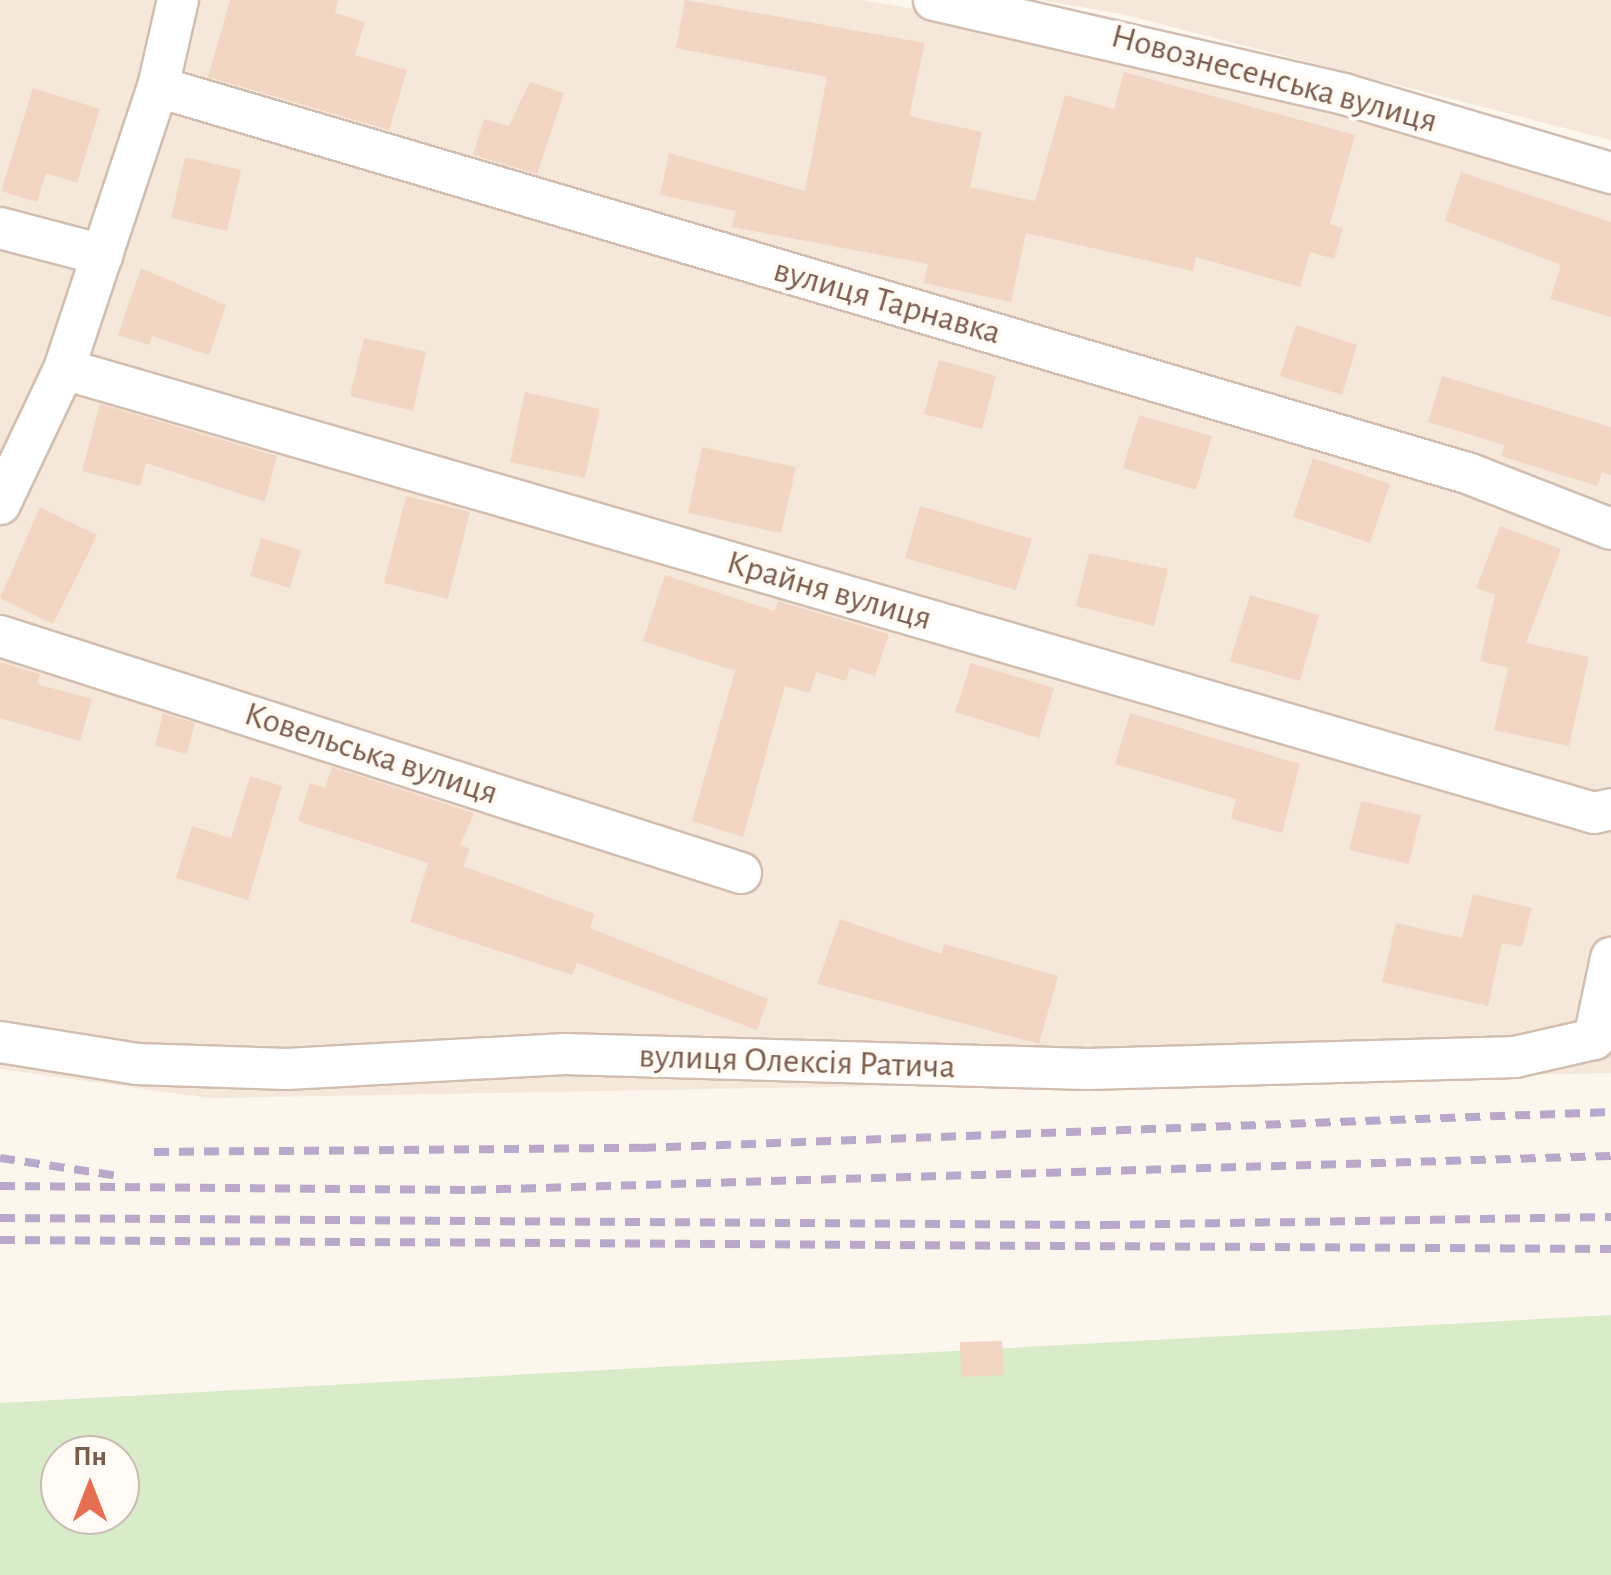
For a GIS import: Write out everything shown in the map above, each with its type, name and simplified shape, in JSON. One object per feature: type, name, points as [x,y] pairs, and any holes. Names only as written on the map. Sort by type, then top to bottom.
[{"type":"street","points":[[3,492],[64,369],[158,87],[178,0]]},
{"type":"street","name":"Новознесенська вулиця","points":[[934,0],[1344,94],[1611,173]]},
{"type":"street","name":"вулиця Тарнавка","points":[[158,87],[1470,474],[1611,529]]},
{"type":"street","points":[[0,228],[103,256]]},
{"type":"street","name":"Крайня вулиця","points":[[64,369],[1602,811]]},
{"type":"street","name":"Ковельська вулиця","points":[[0,636],[741,873]]},
{"type":"street","name":"вулиця Олексія Ратича","points":[[0,1042],[137,1064],[287,1069],[565,1054],[1088,1069],[1515,1057],[1594,1039],[1611,958]]},
{"type":"shaded area","points":[[0,0],[862,0],[1052,33],[1611,185],[1611,1073],[209,1098],[0,1069]]},
{"type":"shaded area","points":[[1040,0],[1611,0],[1611,140],[1122,14]]},
{"type":"green space","points":[[1611,1315],[1611,1575],[0,1575],[0,1403]]},
{"type":"building","points":[[230,0],[338,0],[335,13],[365,22],[355,55],[407,70],[389,130],[208,77]]},
{"type":"building","points":[[685,0],[925,43],[909,116],[982,132],[970,187],[1035,201],[1065,95],[1114,109],[1124,72],[1355,135],[1330,224],[1343,228],[1334,259],[1310,252],[1300,287],[1196,257],[1193,271],[1026,233],[1011,302],[924,283],[928,264],[732,227],[736,211],[660,195],[669,153],[805,191],[827,77],[676,48]]},
{"type":"building","points":[[530,82],[564,93],[537,174],[473,155],[484,119],[509,126]]},
{"type":"building","points":[[33,88],[100,109],[77,183],[46,173],[37,202],[1,191]]},
{"type":"building","points":[[185,157],[241,170],[227,231],[171,218]]},
{"type":"building","points":[[1461,172],[1611,222],[1611,317],[1550,299],[1561,265],[1445,221]]},
{"type":"building","points":[[141,268],[226,305],[209,355],[152,336],[149,345],[118,335]]},
{"type":"building","points":[[1296,325],[1357,345],[1342,395],[1280,376]]},
{"type":"building","points":[[364,338],[426,352],[413,411],[350,396]]},
{"type":"building","points":[[939,360],[996,376],[982,429],[924,414]]},
{"type":"building","points":[[1442,376],[1611,427],[1611,475],[1602,472],[1597,486],[1501,456],[1504,445],[1428,422]]},
{"type":"building","points":[[525,392],[600,409],[585,478],[510,462]]},
{"type":"building","points":[[100,404],[277,456],[265,502],[146,463],[140,486],[82,471]]},
{"type":"building","points":[[1139,415],[1212,436],[1196,490],[1123,468]]},
{"type":"building","points":[[702,447],[796,467],[781,533],[688,513]]},
{"type":"building","points":[[1313,458],[1390,484],[1370,543],[1293,517]]},
{"type":"building","points":[[406,496],[470,512],[448,599],[384,583]]},
{"type":"building","points":[[920,506],[1032,539],[1016,590],[905,558]]},
{"type":"building","points":[[40,507],[97,535],[53,624],[0,598]]},
{"type":"building","points":[[1500,526],[1561,549],[1526,643],[1589,657],[1569,746],[1494,730],[1508,668],[1480,661],[1495,595],[1476,588]]},
{"type":"building","points":[[261,538],[301,550],[290,588],[250,576]]},
{"type":"building","points":[[1089,553],[1168,569],[1154,626],[1076,606]]},
{"type":"building","points":[[665,575],[774,611],[778,601],[889,634],[875,676],[850,668],[846,681],[816,672],[810,693],[785,686],[743,837],[692,821],[735,671],[643,641]]},
{"type":"building","points":[[1250,595],[1319,615],[1300,681],[1230,661]]},
{"type":"building","points":[[0,662],[40,674],[37,684],[92,699],[80,741],[0,718]]},
{"type":"building","points":[[971,663],[1054,688],[1039,738],[955,712]]},
{"type":"building","points":[[163,713],[195,723],[187,754],[155,746]]},
{"type":"building","points":[[1130,713],[1300,764],[1282,833],[1231,819],[1236,799],[1115,764]]},
{"type":"building","points":[[332,767],[474,813],[460,845],[470,849],[463,866],[595,914],[590,928],[768,999],[757,1030],[577,963],[572,975],[410,922],[428,863],[298,821],[310,783],[325,788]]},
{"type":"building","points":[[250,776],[282,786],[248,900],[176,878],[192,826],[231,838]]},
{"type":"building","points":[[1361,801],[1421,815],[1409,864],[1349,850]]},
{"type":"building","points":[[1473,894],[1532,908],[1522,947],[1502,943],[1488,1006],[1382,982],[1396,923],[1462,938]]},
{"type":"building","points":[[840,919],[941,954],[944,944],[1058,976],[1039,1044],[817,984]]},
{"type":"building","points":[[1002,1341],[1004,1375],[961,1377],[960,1342]]},
{"type":"railway","points":[[154,1152],[641,1148],[1611,1112]]},
{"type":"railway","points":[[0,1186],[471,1190],[1611,1156]]},
{"type":"railway","points":[[0,1158],[119,1176]]},
{"type":"railway","points":[[0,1218],[1105,1225],[1611,1217]]},
{"type":"railway","points":[[0,1240],[1611,1249]]}]
